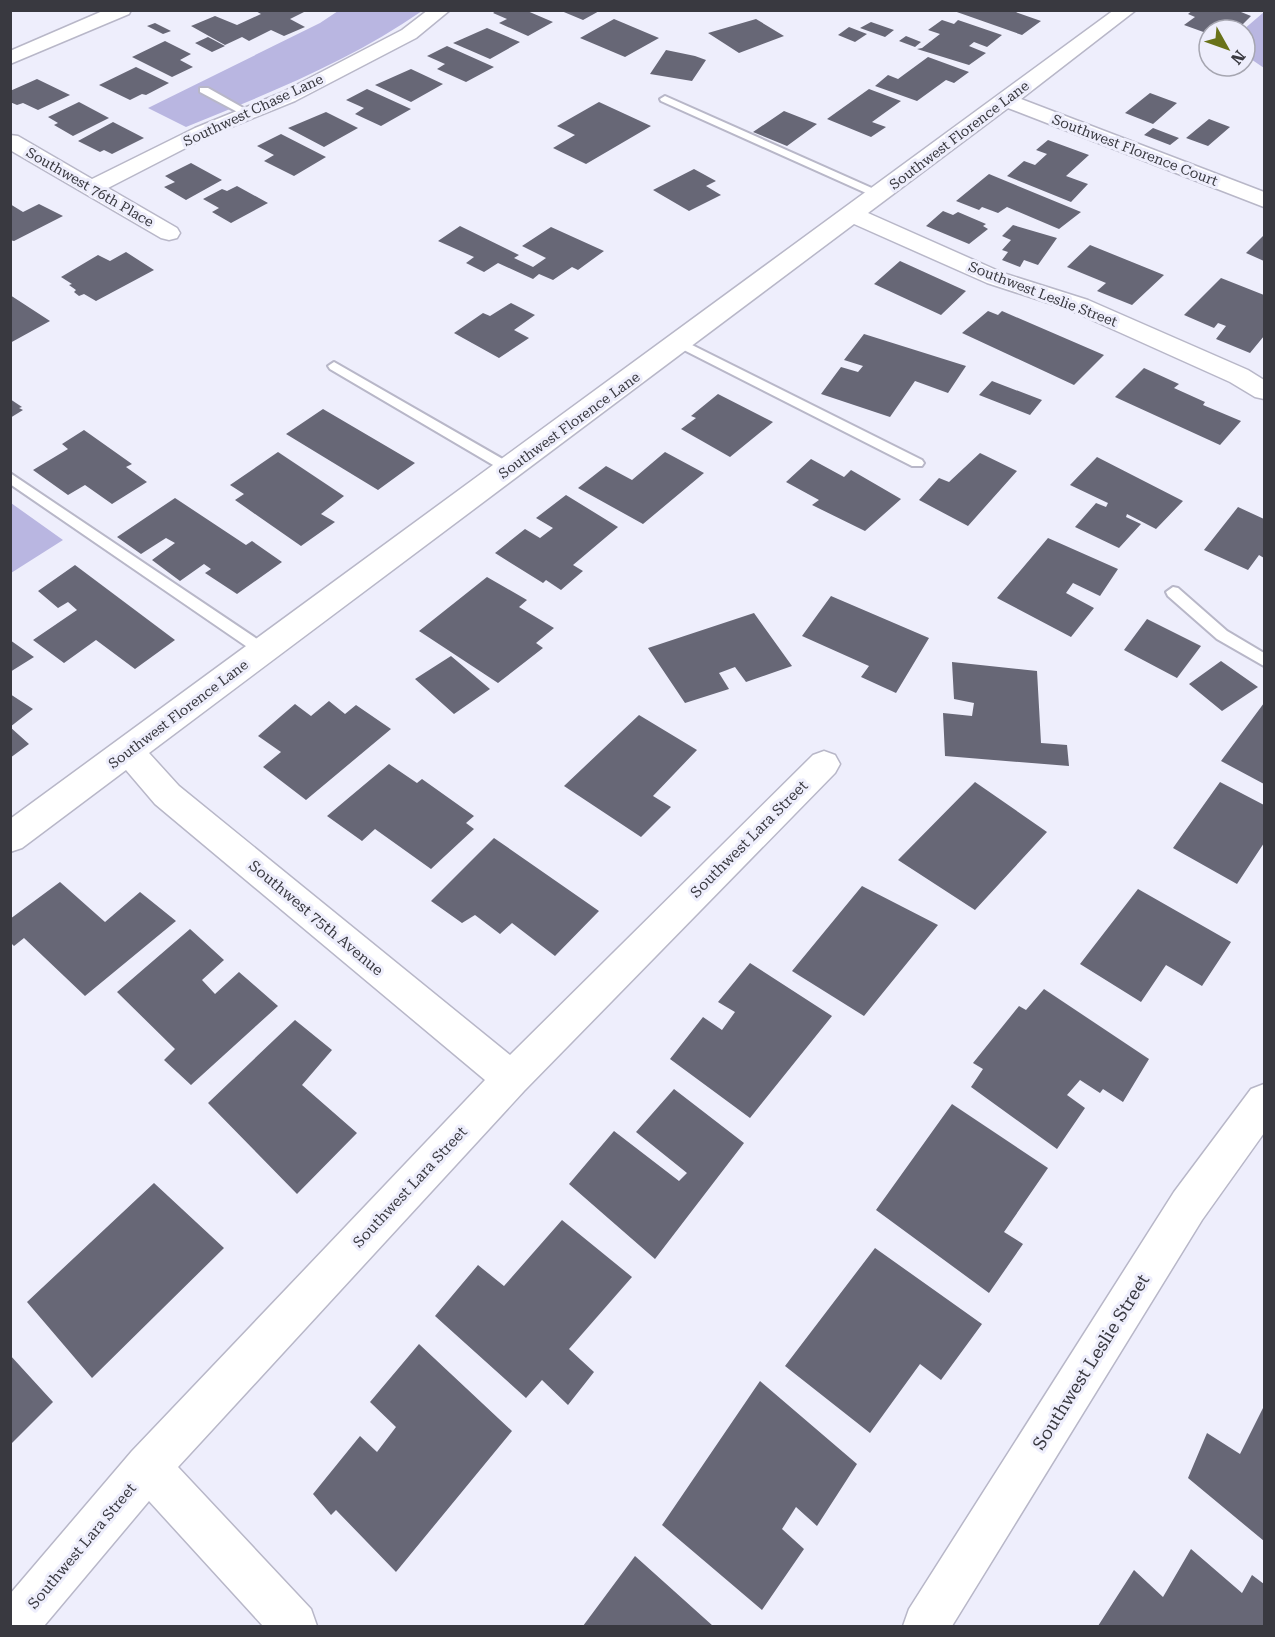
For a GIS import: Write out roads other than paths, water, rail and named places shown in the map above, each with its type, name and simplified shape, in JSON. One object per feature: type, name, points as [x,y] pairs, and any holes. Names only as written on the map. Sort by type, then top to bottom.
[{"type":"street","points":[[10,58],[122,10]]},
{"type":"street","name":"Southwest Chase Lane","points":[[94,188],[202,132],[288,97],[409,33],[441,10]]},
{"type":"street","name":"Southwest Florence Lane","points":[[10,838],[1127,10]]},
{"type":"street","name":"Southwest Florence Court","points":[[1006,99],[1264,200]]},
{"type":"street","name":"Southwest 76th Place","points":[[10,141],[169,232]]},
{"type":"street","name":"Southwest Leslie Street","points":[[853,215],[995,278],[1079,305],[1239,376],[1264,391]]},
{"type":"street","name":"Southwest 75th Avenue","points":[[128,751],[167,795],[511,1079]]},
{"type":"street","name":"Southwest Lara Street","points":[[14,1626],[148,1467],[511,1079],[824,764]]},
{"type":"street","name":"Southwest Leslie Street","points":[[926,1626],[1188,1206],[1264,1102]]},
{"type":"street","points":[[148,1467],[294,1626]]},
{"type":"lane","points":[[204,90],[249,114]]},
{"type":"lane","points":[[665,99],[879,195]]},
{"type":"lane","points":[[680,343],[916,463]]},
{"type":"lane","points":[[334,366],[510,469]]},
{"type":"lane","points":[[10,477],[264,651]]},
{"type":"lane","points":[[1173,592],[1222,635],[1264,660]]}]
